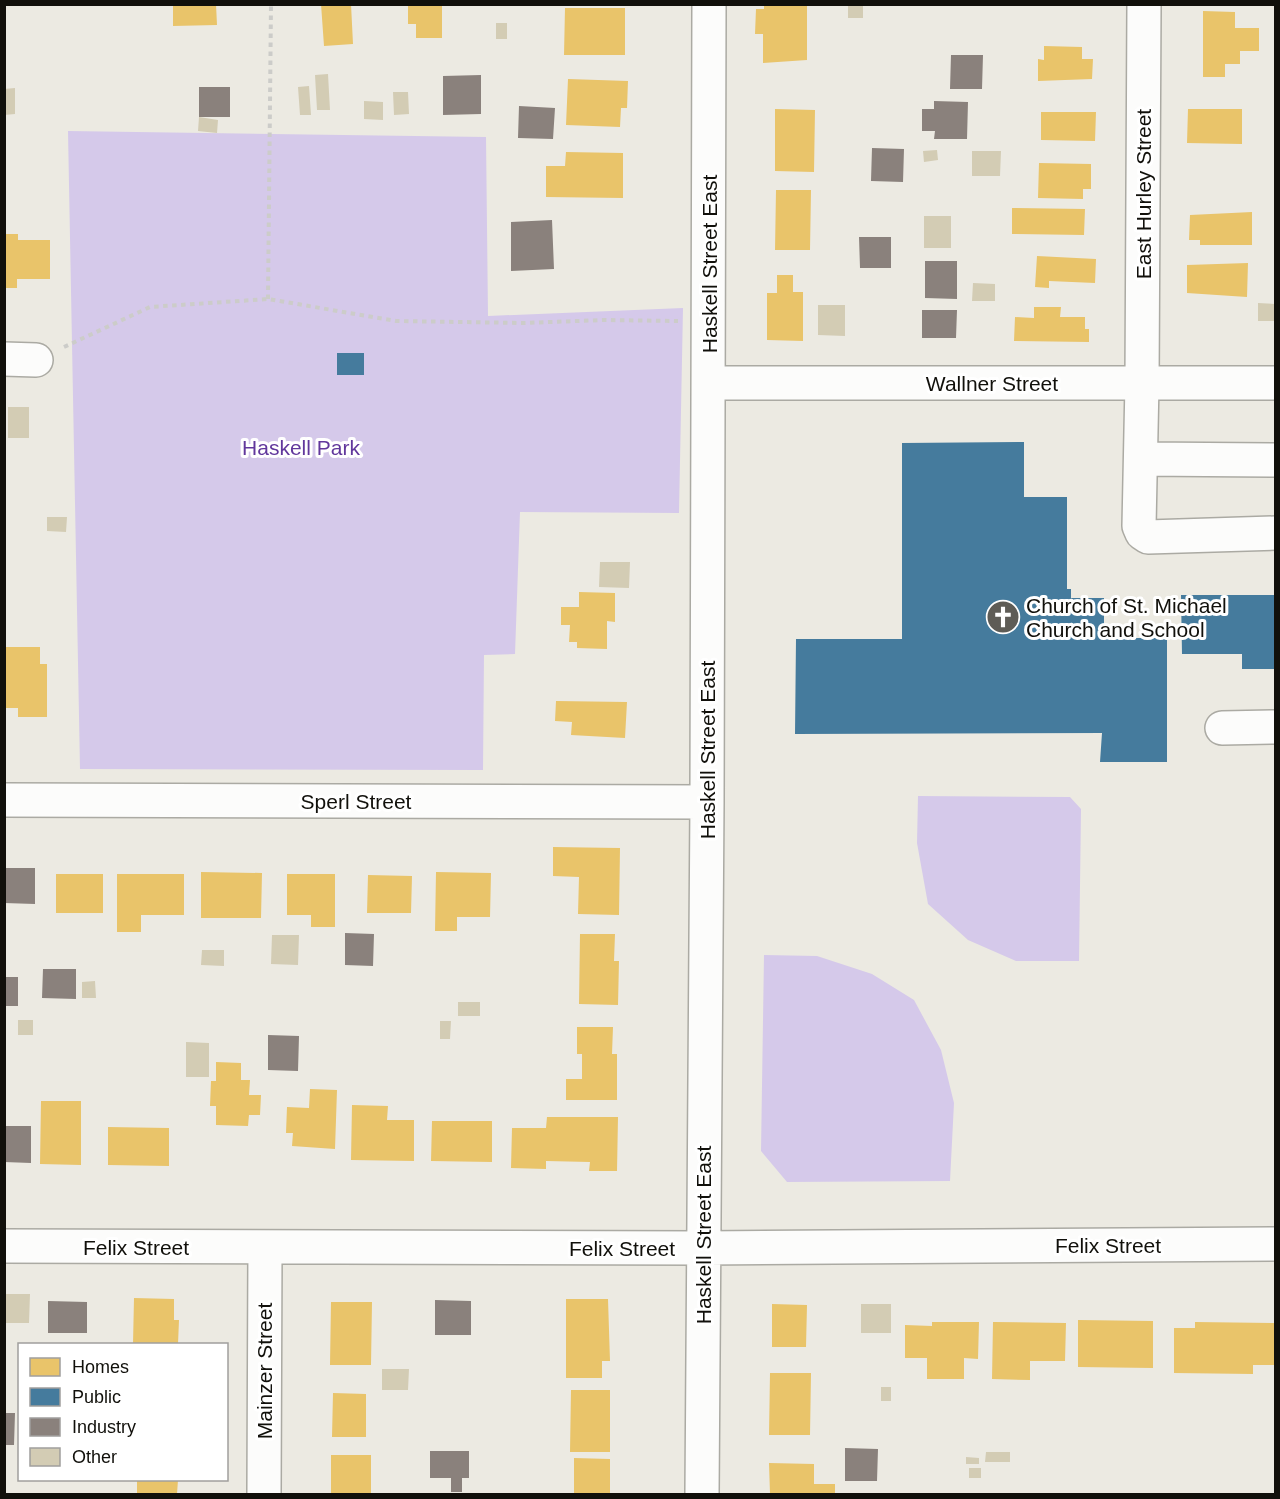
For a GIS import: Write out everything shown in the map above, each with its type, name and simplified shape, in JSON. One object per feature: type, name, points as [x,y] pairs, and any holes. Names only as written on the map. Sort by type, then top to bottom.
[{"type":"street","name":"Haskell Street East","points":[[702,1494],[709,4]]},
{"type":"street","name":"East Hurley Street","points":[[1144,4],[1139,526],[1142,533],[1148,537],[1275,533]]},
{"type":"street","name":"Wallner Street","points":[[709,382],[1275,383]]},
{"type":"street","points":[[1141,459],[1275,460]]},
{"type":"street","points":[[1222,728],[1275,727]]},
{"type":"street","name":"Sperl Street","points":[[4,800],[707,802]]},
{"type":"street","name":"Felix Street","points":[[4,1246],[703,1248],[1275,1244]]},
{"type":"street","name":"Mainzer Street","points":[[264,1494],[265,1247]]},
{"type":"path","points":[[268,299],[271,4]]},
{"type":"path","points":[[20,360],[150,307],[268,299],[396,321],[709,321]]},
{"type":"green space","name":"Haskell Park","points":[[68,131],[486,137],[488,316],[683,308],[679,513],[520,512],[515,654],[484,655],[483,770],[80,769]]},
{"type":"green space","points":[[918,796],[1070,797],[1081,809],[1079,961],[1016,961],[968,940],[928,904],[917,843]]},
{"type":"green space","points":[[764,955],[817,956],[872,974],[914,1000],[941,1050],[954,1103],[950,1181],[787,1182],[761,1151]]},
{"type":"building: Homes","points":[[173,4],[216,4],[217,25],[173,26]]},
{"type":"building: Homes","points":[[321,4],[351,4],[353,44],[324,46]]},
{"type":"building: Homes","points":[[408,4],[442,4],[442,38],[416,38],[416,24],[408,24]]},
{"type":"building: Homes","points":[[764,5],[807,6],[807,60],[763,63],[763,34],[755,34],[756,9],[764,9]]},
{"type":"building: Homes","points":[[565,8],[625,8],[625,55],[564,55]]},
{"type":"building: Homes","points":[[1203,11],[1235,12],[1235,28],[1259,28],[1259,51],[1240,51],[1240,64],[1225,64],[1225,77],[1203,77]]},
{"type":"building: Homes","points":[[1044,46],[1082,47],[1082,59],[1093,59],[1092,79],[1038,81],[1038,59],[1044,60]]},
{"type":"building: Homes","points":[[568,79],[628,81],[627,108],[621,108],[620,127],[566,125]]},
{"type":"building: Homes","points":[[775,109],[815,110],[814,172],[775,171]]},
{"type":"building: Homes","points":[[1188,109],[1242,109],[1242,144],[1187,143]]},
{"type":"building: Homes","points":[[1041,112],[1096,112],[1095,141],[1041,140]]},
{"type":"building: Homes","points":[[566,152],[623,153],[623,198],[546,197],[546,166],[565,166]]},
{"type":"building: Homes","points":[[1039,163],[1091,164],[1091,189],[1083,189],[1083,199],[1038,198]]},
{"type":"building: Homes","points":[[776,190],[811,190],[810,250],[775,250]]},
{"type":"building: Homes","points":[[1012,208],[1085,209],[1084,235],[1012,234]]},
{"type":"building: Homes","points":[[1252,212],[1252,245],[1200,245],[1200,240],[1189,240],[1190,215]]},
{"type":"building: Homes","points":[[4,234],[18,234],[18,240],[50,240],[50,279],[17,279],[17,288],[4,288]]},
{"type":"building: Homes","points":[[1037,256],[1096,259],[1095,283],[1049,281],[1049,288],[1035,287]]},
{"type":"building: Homes","points":[[1248,263],[1247,297],[1187,293],[1187,265]]},
{"type":"building: Homes","points":[[777,275],[793,275],[793,292],[803,292],[803,341],[767,340],[767,293],[777,293]]},
{"type":"building: Homes","points":[[1034,307],[1061,307],[1060,317],[1085,317],[1085,329],[1089,329],[1089,342],[1014,341],[1015,317],[1034,318]]},
{"type":"building: Homes","points":[[579,592],[615,593],[615,622],[607,621],[607,649],[577,648],[577,642],[569,642],[570,625],[561,625],[561,607],[579,607]]},
{"type":"building: Homes","points":[[4,647],[40,647],[40,664],[47,664],[47,717],[18,717],[18,708],[4,708]]},
{"type":"building: Homes","points":[[556,701],[627,702],[625,738],[571,735],[572,722],[555,721]]},
{"type":"building: Homes","points":[[553,847],[620,848],[619,915],[578,914],[579,877],[553,876]]},
{"type":"building: Homes","points":[[201,872],[262,873],[261,918],[201,918]]},
{"type":"building: Homes","points":[[436,872],[491,873],[490,917],[457,917],[457,931],[435,931]]},
{"type":"building: Homes","points":[[56,874],[103,874],[103,913],[56,913]]},
{"type":"building: Homes","points":[[117,874],[184,874],[184,915],[141,915],[141,932],[117,932]]},
{"type":"building: Homes","points":[[287,874],[335,874],[335,927],[311,927],[311,915],[287,915]]},
{"type":"building: Homes","points":[[368,875],[412,876],[411,913],[367,913]]},
{"type":"building: Homes","points":[[580,934],[615,934],[614,961],[619,961],[618,1005],[579,1004]]},
{"type":"building: Homes","points":[[577,1027],[613,1027],[612,1054],[617,1054],[617,1100],[566,1100],[566,1079],[582,1079],[582,1054],[577,1054]]},
{"type":"building: Homes","points":[[216,1062],[241,1063],[241,1080],[250,1080],[249,1095],[261,1095],[260,1115],[249,1115],[248,1126],[216,1125],[216,1106],[210,1106],[211,1081],[216,1081]]},
{"type":"building: Homes","points":[[310,1089],[337,1090],[335,1149],[292,1146],[293,1133],[286,1133],[287,1107],[309,1108]]},
{"type":"building: Homes","points":[[41,1101],[81,1101],[81,1165],[40,1164]]},
{"type":"building: Homes","points":[[352,1105],[388,1106],[387,1120],[414,1120],[414,1161],[351,1160]]},
{"type":"building: Homes","points":[[547,1117],[618,1117],[617,1171],[589,1171],[590,1162],[546,1161],[546,1169],[511,1168],[512,1128],[546,1128]]},
{"type":"building: Homes","points":[[432,1121],[492,1121],[492,1162],[431,1161]]},
{"type":"building: Homes","points":[[108,1127],[169,1128],[169,1166],[108,1165]]},
{"type":"building: Homes","points":[[134,1298],[174,1299],[174,1320],[179,1320],[178,1343],[133,1343]]},
{"type":"building: Homes","points":[[566,1299],[608,1299],[610,1361],[602,1361],[602,1378],[566,1378]]},
{"type":"building: Homes","points":[[331,1302],[372,1302],[371,1365],[330,1365]]},
{"type":"building: Homes","points":[[772,1304],[807,1305],[806,1347],[772,1347]]},
{"type":"building: Homes","points":[[1078,1320],[1153,1321],[1153,1368],[1078,1367]]},
{"type":"building: Homes","points":[[932,1322],[979,1322],[978,1359],[964,1358],[964,1379],[927,1379],[927,1358],[905,1358],[905,1325],[932,1326]]},
{"type":"building: Homes","points":[[993,1322],[1066,1323],[1065,1361],[1030,1361],[1030,1380],[992,1379]]},
{"type":"building: Homes","points":[[1195,1322],[1276,1323],[1276,1365],[1253,1365],[1253,1374],[1174,1373],[1174,1328],[1195,1328]]},
{"type":"building: Homes","points":[[770,1373],[811,1373],[810,1435],[769,1435]]},
{"type":"building: Homes","points":[[571,1390],[610,1390],[610,1452],[570,1452]]},
{"type":"building: Homes","points":[[333,1393],[366,1394],[366,1437],[332,1437]]},
{"type":"building: Homes","points":[[331,1455],[371,1455],[371,1494],[331,1494]]},
{"type":"building: Homes","points":[[574,1458],[610,1459],[610,1494],[574,1494]]},
{"type":"building: Homes","points":[[769,1463],[814,1464],[814,1484],[835,1484],[835,1494],[770,1494]]},
{"type":"building: Homes","points":[[137,1481],[178,1481],[177,1494],[137,1494]]},
{"type":"building: Public","name":"Haskell Park","points":[[337,353],[364,353],[364,375],[337,375]]},
{"type":"building: Public","name":"Church of St. Michael Church and School","points":[[1024,442],[1024,497],[1067,497],[1067,589],[1071,589],[1071,598],[1104,598],[1104,635],[1119,635],[1119,638],[1167,638],[1167,762],[1100,762],[1102,733],[795,734],[796,639],[902,639],[902,443]]},
{"type":"building: Public","points":[[1181,595],[1276,595],[1276,669],[1242,669],[1242,654],[1182,654]]},
{"type":"building: Industry","points":[[951,55],[983,55],[982,89],[950,89]]},
{"type":"building: Industry","points":[[481,75],[481,114],[443,115],[443,76]]},
{"type":"building: Industry","points":[[199,87],[230,87],[230,117],[199,117]]},
{"type":"building: Industry","points":[[934,101],[968,102],[967,139],[934,139],[935,131],[922,131],[922,109],[934,109]]},
{"type":"building: Industry","points":[[519,106],[555,108],[553,139],[518,138]]},
{"type":"building: Industry","points":[[872,148],[904,149],[903,182],[871,181]]},
{"type":"building: Industry","points":[[552,220],[554,269],[511,271],[511,222]]},
{"type":"building: Industry","points":[[859,237],[891,237],[891,268],[860,268]]},
{"type":"building: Industry","points":[[925,261],[957,261],[957,299],[925,298]]},
{"type":"building: Industry","points":[[922,310],[957,310],[956,338],[922,338]]},
{"type":"building: Industry","points":[[4,868],[35,868],[35,904],[4,903]]},
{"type":"building: Industry","points":[[345,933],[374,934],[373,966],[345,965]]},
{"type":"building: Industry","points":[[43,969],[76,969],[76,999],[42,998]]},
{"type":"building: Industry","points":[[4,977],[18,977],[18,1006],[4,1006]]},
{"type":"building: Industry","points":[[268,1035],[299,1036],[298,1071],[268,1070]]},
{"type":"building: Industry","points":[[4,1126],[31,1126],[31,1163],[4,1162]]},
{"type":"building: Industry","points":[[435,1300],[471,1301],[471,1335],[435,1335]]},
{"type":"building: Industry","points":[[48,1301],[87,1302],[87,1333],[48,1333]]},
{"type":"building: Industry","points":[[4,1413],[15,1413],[14,1445],[4,1445]]},
{"type":"building: Industry","points":[[845,1448],[878,1449],[877,1481],[845,1481]]},
{"type":"building: Industry","points":[[430,1451],[469,1451],[469,1478],[462,1478],[462,1492],[451,1492],[451,1478],[430,1478]]},
{"type":"building: Other","points":[[848,4],[863,4],[863,18],[848,18]]},
{"type":"building: Other","points":[[496,23],[507,23],[507,39],[496,39]]},
{"type":"building: Other","points":[[328,74],[330,110],[317,110],[315,75]]},
{"type":"building: Other","points":[[309,86],[311,115],[300,115],[298,87]]},
{"type":"building: Other","points":[[15,88],[15,114],[4,115],[4,89]]},
{"type":"building: Other","points":[[393,92],[408,92],[409,114],[394,115]]},
{"type":"building: Other","points":[[364,101],[383,102],[383,120],[364,119]]},
{"type":"building: Other","points":[[199,117],[218,120],[217,133],[198,131]]},
{"type":"building: Other","points":[[937,150],[938,160],[924,162],[923,151]]},
{"type":"building: Other","points":[[972,151],[1001,151],[1000,176],[972,176]]},
{"type":"building: Other","points":[[924,216],[951,216],[951,248],[924,248]]},
{"type":"building: Other","points":[[973,283],[995,284],[995,301],[972,301]]},
{"type":"building: Other","points":[[1258,303],[1276,304],[1276,321],[1258,321]]},
{"type":"building: Other","points":[[818,305],[845,305],[845,336],[818,335]]},
{"type":"building: Other","points":[[8,407],[29,407],[29,438],[8,438]]},
{"type":"building: Other","points":[[47,517],[67,517],[66,532],[47,531]]},
{"type":"building: Other","points":[[600,562],[630,562],[629,588],[599,587]]},
{"type":"building: Other","points":[[272,935],[299,935],[298,965],[271,964]]},
{"type":"building: Other","points":[[202,950],[224,950],[224,966],[201,965]]},
{"type":"building: Other","points":[[95,981],[96,998],[82,998],[82,982]]},
{"type":"building: Other","points":[[458,1002],[480,1002],[480,1016],[458,1016]]},
{"type":"building: Other","points":[[18,1020],[33,1020],[33,1035],[18,1035]]},
{"type":"building: Other","points":[[440,1021],[451,1021],[450,1039],[440,1039]]},
{"type":"building: Other","points":[[186,1042],[209,1043],[209,1077],[186,1077]]},
{"type":"building: Other","points":[[4,1294],[30,1294],[29,1323],[4,1323]]},
{"type":"building: Other","points":[[861,1304],[891,1304],[891,1333],[861,1333]]},
{"type":"building: Other","points":[[382,1369],[409,1369],[408,1390],[382,1390]]},
{"type":"building: Other","points":[[881,1387],[891,1387],[891,1401],[881,1401]]},
{"type":"building: Other","points":[[986,1452],[1010,1452],[1010,1462],[985,1462]]},
{"type":"building: Other","points":[[966,1457],[979,1458],[979,1464],[966,1464]]},
{"type":"building: Other","points":[[969,1468],[981,1468],[981,1478],[969,1478]]},
{"type":"place","name":"Church of St. Michael Church and School","points":[[1003,617]]}]
